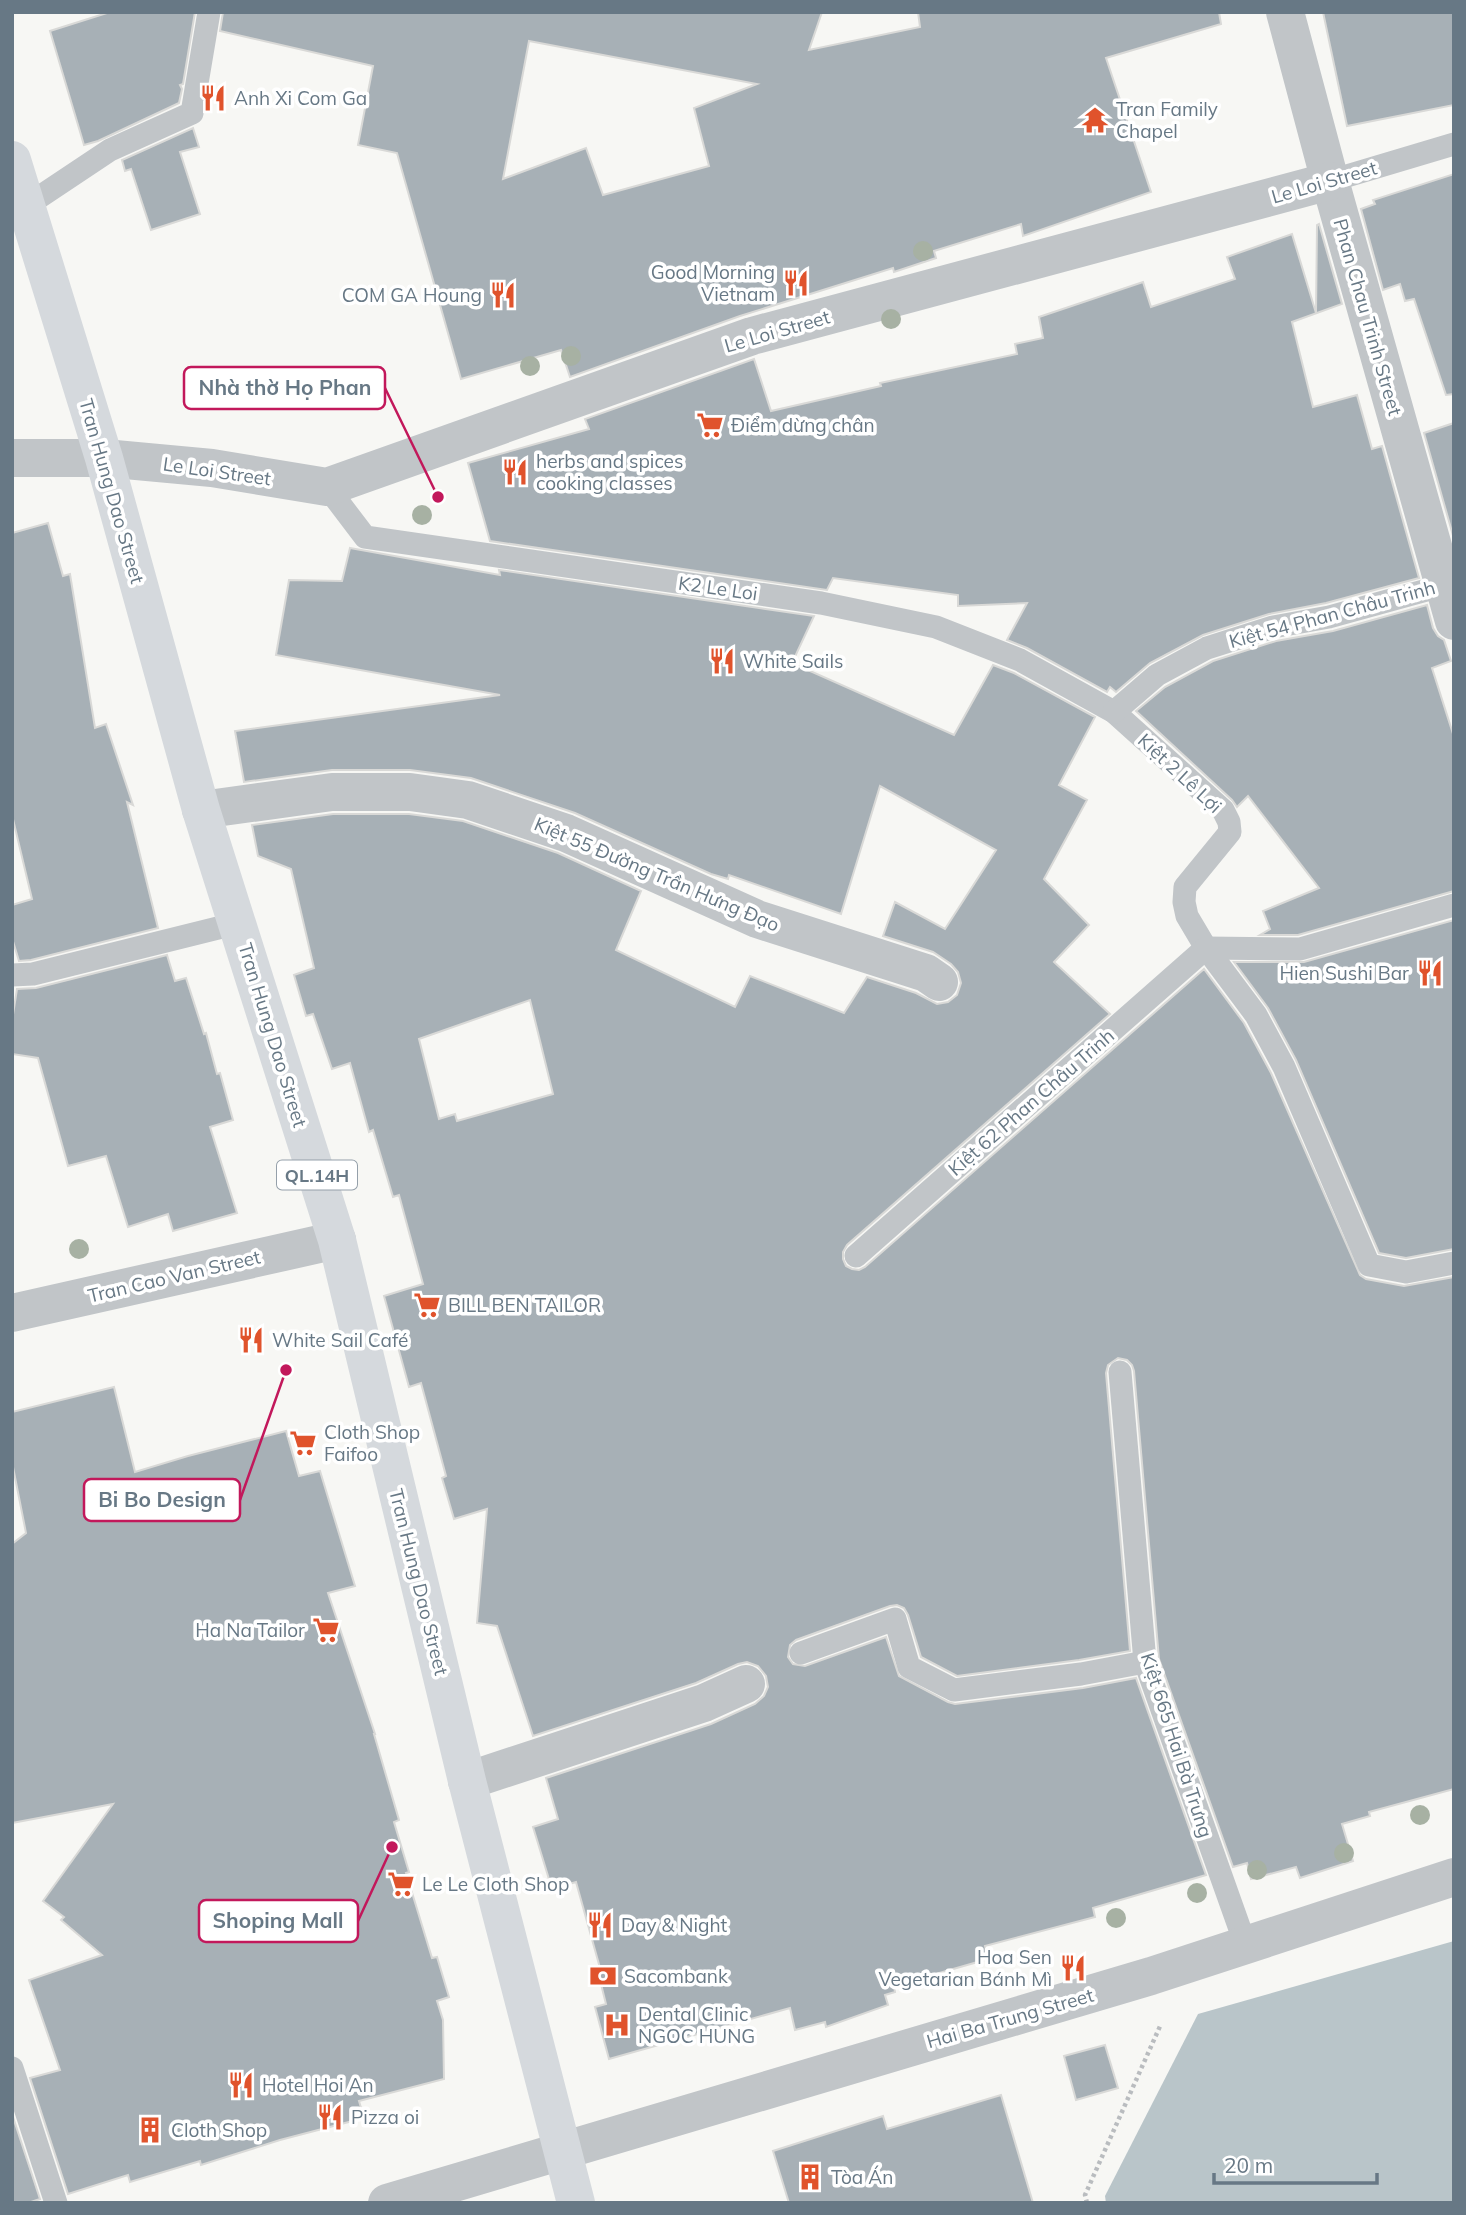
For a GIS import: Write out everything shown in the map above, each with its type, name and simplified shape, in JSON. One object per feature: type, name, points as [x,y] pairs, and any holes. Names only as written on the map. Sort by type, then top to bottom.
[{"type":"main road","name":"Tran Hung Dao Street","points":[[12,160],[104,457],[201,810],[337,1240],[467,1781],[576,2203]]},
{"type":"street","name":"Phan Chau Trinh Street","points":[[1284,12],[1330,181],[1451,596]]},
{"type":"street","name":"Le Loi Street","points":[[12,458],[104,457],[212,468],[327,487],[752,336],[1330,181]]},
{"type":"street","name":"Kiệt 55 Đường Trần Hưng Đạo","points":[[201,810],[332,792],[410,792],[468,800],[566,833],[757,919],[926,973],[939,982]]},
{"type":"street","name":"Tran Cao Van Street","points":[[12,1313],[337,1240]]},
{"type":"street","points":[[467,1781],[704,1703],[746,1684]]},
{"type":"street","name":"Hai Ba Trung Street","points":[[387,2203],[1151,1976],[1454,1877]]},
{"type":"lane","points":[[26,206],[110,150],[192,113],[209,12]]},
{"type":"lane","name":"Le Loi Street","points":[[1330,181],[1454,144]]},
{"type":"lane","name":"K2 Le Loi","points":[[327,487],[365,537],[821,603],[936,627],[1020,660],[1114,712]]},
{"type":"lane","name":"Kiệt 54 Phan Châu Trinh","points":[[1114,712],[1157,675],[1208,648],[1273,626],[1451,596]]},
{"type":"lane","name":"Kiệt 2 Lê Lợi","points":[[1114,712],[1223,810],[1229,822],[1230,832],[1185,887],[1187,916],[1206,948]]},
{"type":"lane","points":[[1206,948],[1300,949],[1454,905]]},
{"type":"lane","points":[[12,975],[33,974],[238,923]]},
{"type":"lane","points":[[1206,948],[1256,1015],[1284,1067],[1369,1265],[1406,1272],[1454,1264]]},
{"type":"lane","name":"Kiệt 62 Phan Châu Trinh","points":[[856,1256],[1206,948]]},
{"type":"lane","name":"Kiệt 665 Hai Bà Trưng","points":[[1121,1372],[1145,1662],[1246,1946]]},
{"type":"lane","points":[[801,1653],[895,1619],[909,1667],[954,1690],[1080,1674],[1145,1662]]},
{"type":"lane","points":[[12,2068],[56,2203]]},
{"type":"path","points":[[1087,2203],[1084,2194],[1163,2019]]},
{"type":"shaded area","points":[[1454,1941],[1454,2203],[1106,2203],[1105,2196],[1198,2014]]},
{"type":"building","points":[[110,12],[195,12],[183,84],[180,85],[182,89],[179,103],[84,145],[50,31]]},
{"type":"building","points":[[223,12],[822,12],[809,50],[920,27],[918,12],[1219,12],[1221,24],[1106,58],[1151,192],[1023,236],[1021,224],[934,251],[936,258],[894,272],[893,268],[740,316],[570,377],[561,350],[461,379],[397,153],[358,145],[373,66],[220,31]],"holes":[[[529,41],[757,84],[694,108],[709,166],[603,195],[586,148],[503,179]]]},
{"type":"building","points":[[1323,12],[1454,12],[1454,105],[1347,126]]},
{"type":"building","points":[[193,128],[199,147],[180,152],[200,214],[151,230],[131,169],[125,171],[122,160]]},
{"type":"building","points":[[1454,174],[1454,394],[1446,395],[1414,299],[1405,301],[1400,284],[1383,290],[1361,209],[1375,204],[1373,200]]},
{"type":"building","points":[[1319,224],[1342,304],[1292,322],[1313,407],[1357,395],[1372,449],[1382,446],[1419,578],[1326,603],[1269,614],[1203,635],[1150,663],[1116,692],[1110,687],[1107,692],[1027,648],[1007,640],[1027,603],[958,606],[958,595],[833,578],[827,590],[490,541],[468,463],[589,429],[585,419],[754,359],[771,411],[881,386],[880,383],[1017,354],[1015,344],[1043,338],[1039,317],[1143,282],[1151,307],[1235,279],[1227,257],[1292,234],[1316,313]]},
{"type":"building","points":[[1454,423],[1454,539],[1424,433]]},
{"type":"building","points":[[48,523],[63,576],[70,574],[95,728],[106,724],[133,805],[127,802],[158,928],[19,961],[12,938],[12,905],[32,899],[12,815],[12,533]]},
{"type":"building","points":[[350,548],[500,575],[499,570],[814,616],[792,663],[954,735],[993,665],[1014,673],[1095,717],[1059,785],[1087,800],[1044,879],[1089,925],[1054,962],[1110,1014],[847,1245],[843,1259],[846,1266],[852,1269],[865,1267],[1204,969],[1244,1023],[1271,1073],[1360,1275],[1366,1279],[1404,1286],[1454,1277],[1454,1789],[1369,1812],[1370,1816],[1342,1824],[1353,1861],[1300,1878],[1296,1867],[1251,1879],[1247,1863],[1233,1867],[1159,1659],[1134,1371],[1127,1360],[1118,1358],[1108,1365],[1106,1373],[1130,1651],[957,1676],[921,1657],[908,1615],[904,1608],[897,1605],[796,1640],[790,1645],[788,1657],[793,1664],[805,1666],[886,1637],[899,1676],[955,1704],[1083,1688],[1136,1678],[1206,1875],[1093,1908],[1095,1917],[985,1946],[988,1959],[894,1986],[895,1992],[885,1995],[888,2005],[826,2027],[825,2022],[795,2030],[790,2008],[609,2059],[595,2007],[606,2004],[597,1968],[600,1968],[576,1882],[552,1889],[533,1827],[558,1819],[546,1778],[711,1724],[755,1704],[764,1696],[768,1687],[766,1676],[758,1666],[747,1662],[738,1664],[696,1683],[533,1736],[497,1626],[477,1623],[487,1509],[454,1519],[442,1478],[446,1476],[421,1383],[409,1387],[384,1296],[423,1284],[399,1195],[393,1197],[373,1130],[369,1132],[350,1063],[332,1069],[313,1014],[306,1016],[294,975],[314,968],[291,869],[258,856],[252,825],[333,814],[409,814],[463,821],[558,853],[641,891],[616,950],[735,1007],[750,976],[844,1013],[867,977],[916,993],[937,1004],[948,1002],[957,995],[961,983],[958,972],[951,964],[933,952],[883,936],[895,902],[945,929],[996,850],[880,786],[841,914],[729,875],[728,879],[711,874],[575,813],[471,778],[410,770],[332,770],[244,782],[235,731],[500,695],[276,655],[289,580],[342,581]],"holes":[[[530,1000],[553,1094],[457,1121],[455,1114],[439,1119],[419,1039]]]},
{"type":"building","points":[[1427,605],[1433,628],[1444,640],[1451,661],[1432,668],[1454,737],[1454,891],[1298,935],[1260,935],[1270,929],[1263,911],[1319,888],[1248,796],[1237,807],[1136,711],[1165,687],[1213,661],[1276,641],[1333,631]]},
{"type":"building","points":[[1454,920],[1454,1249],[1406,1258],[1379,1253],[1296,1060],[1268,1008],[1234,962],[1304,962]]},
{"type":"building","points":[[167,955],[175,981],[186,978],[204,1034],[206,1033],[217,1074],[220,1073],[233,1120],[210,1127],[237,1213],[173,1231],[168,1214],[128,1227],[106,1156],[68,1166],[38,1058],[12,1054],[12,1021],[17,989],[36,988]]},
{"type":"building","points":[[114,1387],[135,1472],[286,1431],[299,1476],[320,1471],[355,1586],[328,1593],[375,1734],[399,1820],[394,1822],[409,1872],[406,1873],[432,1958],[437,1957],[449,1997],[437,2001],[443,2020],[444,2079],[359,2101],[364,2118],[280,2140],[201,2165],[200,2161],[130,2182],[128,2175],[68,2194],[30,2078],[60,2070],[29,1980],[102,1955],[61,1920],[64,1917],[43,1901],[113,1804],[12,1823],[12,1544],[26,1533],[12,1462],[12,1412]]},
{"type":"building","points":[[1105,2045],[1118,2088],[1076,2100],[1064,2056]]},
{"type":"building","points":[[1001,2095],[1033,2203],[789,2203],[773,2151],[883,2116],[887,2129]]},
{"type":"building","points":[[12,2114],[40,2199],[28,2203],[12,2203]]},
{"type":"place","name":"Anh Xi Com Ga","points":[[213,98]]},
{"type":"place","name":"Tran Family Chapel","points":[[1095,120]]},
{"type":"place","name":"Good Morning Vietnam","points":[[796,283]]},
{"type":"place","name":"COM GA Houng","points":[[503,295]]},
{"type":"place","name":"Điểm dừng chân","points":[[710,425]]},
{"type":"place","name":"herbs and spices cooking classes","points":[[515,472]]},
{"type":"place","name":"Nhà thờ Họ Phan","points":[[438,497]]},
{"type":"place","name":"White Sails","points":[[722,661]]},
{"type":"place","name":"Hien Sushi Bar","points":[[1430,973]]},
{"type":"place","name":"BILL BEN TAILOR","points":[[427,1305]]},
{"type":"place","name":"White Sail Café","points":[[251,1340]]},
{"type":"place","name":"Bi Bo Design","points":[[286,1370]]},
{"type":"place","name":"Cloth Shop Faifoo","points":[[303,1443]]},
{"type":"place","name":"Ha Na Tailor","points":[[326,1630]]},
{"type":"place","name":"Shoping Mall","points":[[392,1847]]},
{"type":"place","name":"Le Le Cloth Shop","points":[[401,1884]]},
{"type":"place","name":"Day & Night","points":[[600,1925]]},
{"type":"place","name":"Hoa Sen Vegetarian Bánh Mì","points":[[1073,1968]]},
{"type":"place","name":"Sacombank","points":[[603,1976]]},
{"type":"place","name":"Dental Clinic NGOC HUNG","points":[[617,2025]]},
{"type":"place","name":"Hotel Hoi An","points":[[241,2085]]},
{"type":"place","name":"Pizza oi","points":[[330,2117]]},
{"type":"place","name":"Cloth Shop","points":[[150,2130]]},
{"type":"place","name":"Tòa Án","points":[[810,2177]]}]
